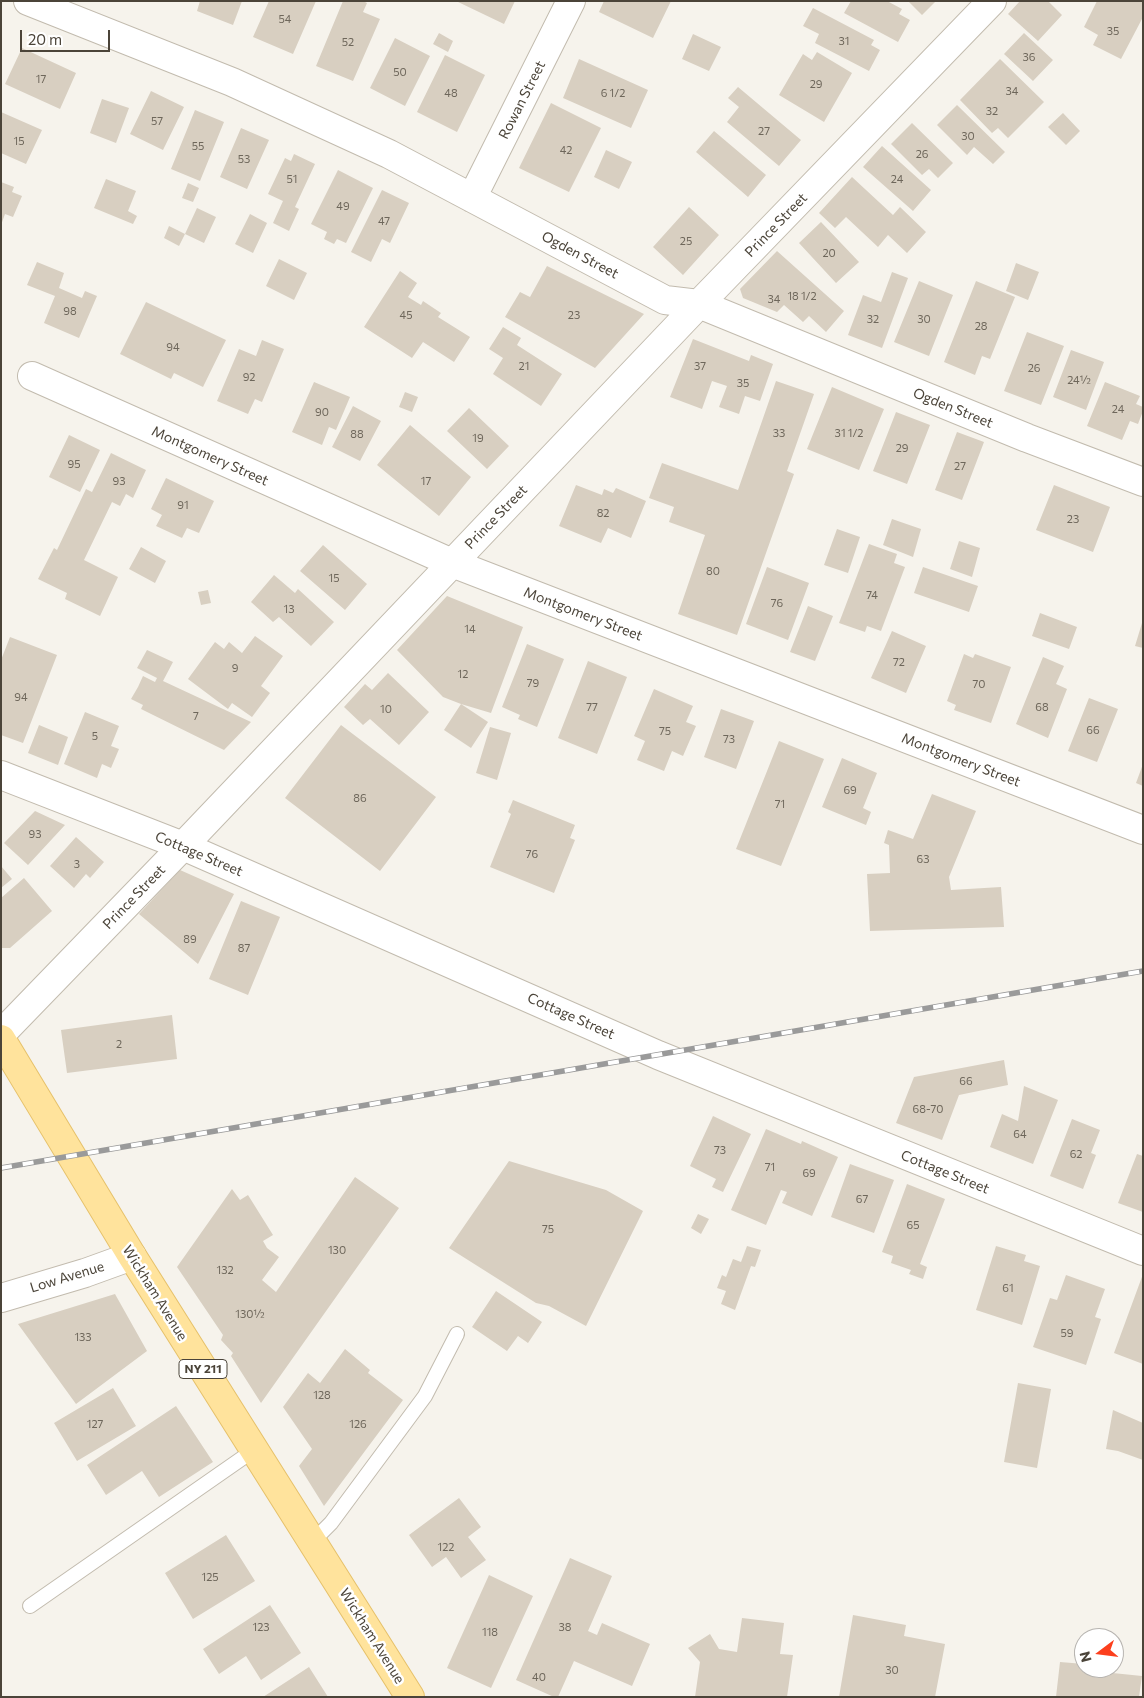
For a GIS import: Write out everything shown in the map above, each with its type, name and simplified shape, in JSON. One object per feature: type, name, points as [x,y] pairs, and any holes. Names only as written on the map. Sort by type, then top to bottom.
[{"type":"main road","name":"Wickham Avenue","points":[[1,1039],[132,1256],[410,1697]]},
{"type":"street","name":"Ogden Street","points":[[28,1],[232,82],[389,154],[665,300],[699,304],[1027,438],[1143,482]]},
{"type":"street","name":"Rowan Street","points":[[472,198],[571,1]]},
{"type":"street","name":"Prince Street","points":[[1,1034],[183,846],[699,304],[992,1]]},
{"type":"street","name":"Montgomery Street","points":[[32,376],[452,563],[1143,830]]},
{"type":"street","name":"Cottage Street","points":[[1,775],[183,846],[658,1054],[1143,1251]]},
{"type":"street","name":"Low Avenue","points":[[1,1298],[85,1273],[132,1256]]},
{"type":"lane","points":[[312,1542],[331,1523],[425,1396],[457,1334]]},
{"type":"lane","points":[[30,1606],[254,1450]]},
{"type":"building","points":[[200,1],[242,1],[233,25],[197,11]]},
{"type":"building","points":[[269,1],[316,1],[293,54],[253,37]]},
{"type":"building","points":[[343,1],[363,1],[367,3],[363,12],[380,19],[353,81],[316,66]]},
{"type":"building","points":[[456,1],[515,1],[504,24]]},
{"type":"building","points":[[604,1],[671,1],[653,38],[599,12]]},
{"type":"building","points":[[851,1],[887,1],[902,9],[899,14],[910,20],[898,42],[844,13]]},
{"type":"building","points":[[908,1],[936,1],[922,15]]},
{"type":"building","points":[[1020,1],[1048,1],[1062,15],[1038,41],[1008,14]]},
{"type":"building","points":[[1097,1],[1143,1],[1143,17],[1121,59],[1093,45],[1098,35],[1084,27]]},
{"type":"building","points":[[813,8],[874,40],[871,45],[880,50],[869,71],[815,43],[819,34],[803,26]]},
{"type":"building","points":[[439,33],[453,41],[448,52],[433,44]]},
{"type":"building","points":[[1024,33],[1053,60],[1033,81],[1004,54]]},
{"type":"building","points":[[693,34],[721,47],[709,71],[682,59]]},
{"type":"building","points":[[395,38],[430,56],[405,106],[370,88]]},
{"type":"building","points":[[22,48],[76,73],[60,109],[5,84]]},
{"type":"building","points":[[817,52],[852,73],[824,122],[779,95],[803,54],[812,60]]},
{"type":"building","points":[[445,55],[485,75],[457,132],[417,112]]},
{"type":"building","points":[[579,59],[648,90],[631,128],[563,98]]},
{"type":"building","points":[[1000,59],[1044,102],[1008,138],[998,128],[992,133],[960,100]]},
{"type":"building","points":[[738,87],[801,140],[779,166],[727,122],[739,107],[728,98]]},
{"type":"building","points":[[151,91],[184,107],[163,150],[130,134]]},
{"type":"building","points":[[102,99],[129,108],[116,143],[90,133]]},
{"type":"building","points":[[551,103],[601,128],[569,192],[519,168]]},
{"type":"building","points":[[957,105],[1005,152],[993,164],[974,147],[967,155],[937,125]]},
{"type":"building","points":[[195,110],[224,122],[200,181],[171,169]]},
{"type":"building","points":[[1,112],[42,130],[26,164],[1,153]]},
{"type":"building","points":[[1063,113],[1080,131],[1066,145],[1048,127]]},
{"type":"building","points":[[912,123],[953,163],[938,178],[929,169],[922,175],[891,144]]},
{"type":"building","points":[[241,128],[269,140],[247,189],[220,177]]},
{"type":"building","points":[[714,131],[766,175],[748,197],[696,152]]},
{"type":"building","points":[[882,146],[931,190],[913,211],[863,167]]},
{"type":"building","points":[[606,150],[632,162],[619,189],[594,177]]},
{"type":"building","points":[[294,154],[315,164],[295,207],[299,209],[289,231],[273,223],[283,201],[268,194],[285,158],[291,161]]},
{"type":"building","points":[[338,170],[373,188],[346,243],[337,239],[334,244],[324,239],[327,232],[311,224]]},
{"type":"building","points":[[852,177],[893,215],[900,207],[926,232],[907,253],[888,235],[878,247],[846,217],[835,228],[819,213]]},
{"type":"building","points":[[106,179],[136,191],[128,211],[137,216],[133,224],[94,208]]},
{"type":"building","points":[[1,182],[14,187],[12,192],[22,196],[13,217],[5,214],[1,225]]},
{"type":"building","points":[[188,183],[199,188],[193,202],[182,198]]},
{"type":"building","points":[[382,190],[409,203],[390,243],[382,239],[371,262],[351,252]]},
{"type":"building","points":[[689,207],[719,235],[683,275],[653,247]]},
{"type":"building","points":[[197,208],[216,217],[204,243],[185,234]]},
{"type":"building","points":[[250,214],[267,223],[253,253],[235,244]]},
{"type":"building","points":[[821,222],[859,262],[836,283],[799,243]]},
{"type":"building","points":[[169,226],[185,234],[179,246],[164,238]]},
{"type":"building","points":[[777,251],[844,311],[826,332],[809,316],[803,322],[784,305],[777,312],[743,298],[740,289]]},
{"type":"building","points":[[279,259],[307,273],[294,300],[266,286]]},
{"type":"building","points":[[37,262],[64,273],[59,288],[82,298],[85,291],[97,296],[79,338],[44,323],[55,296],[27,285]]},
{"type":"building","points":[[1016,263],[1039,272],[1028,300],[1006,291]]},
{"type":"building","points":[[547,266],[644,314],[595,368],[505,317],[520,292],[530,297]]},
{"type":"building","points":[[400,271],[417,283],[408,297],[421,305],[423,301],[441,313],[438,317],[470,337],[454,362],[423,342],[412,358],[364,327]]},
{"type":"building","points":[[892,272],[908,278],[882,348],[848,335],[863,295],[881,302]]},
{"type":"building","points":[[919,281],[953,295],[929,356],[894,342]]},
{"type":"building","points":[[976,281],[1015,297],[990,359],[982,356],[975,375],[944,362]]},
{"type":"building","points":[[146,302],[226,340],[203,387],[174,373],[171,379],[120,354]]},
{"type":"building","points":[[503,327],[521,338],[517,345],[562,374],[541,406],[493,374],[503,358],[489,349]]},
{"type":"building","points":[[1027,332],[1064,346],[1041,405],[1004,391]]},
{"type":"building","points":[[693,339],[749,361],[751,355],[773,364],[760,401],[745,396],[739,414],[719,407],[727,386],[712,381],[702,409],[670,397]]},
{"type":"building","points":[[262,340],[284,349],[262,402],[255,399],[248,414],[217,401],[239,349],[256,356]]},
{"type":"building","points":[[1071,350],[1104,362],[1086,410],[1053,397]]},
{"type":"building","points":[[776,381],[814,394],[787,471],[794,474],[737,635],[678,614],[705,535],[669,522],[674,507],[649,498],[662,463],[738,490]]},
{"type":"building","points":[[314,382],[350,397],[336,430],[329,427],[322,445],[292,432]]},
{"type":"building","points":[[1105,382],[1140,396],[1136,404],[1143,407],[1143,411],[1138,424],[1130,421],[1122,440],[1087,426]]},
{"type":"building","points":[[832,387],[884,409],[859,470],[807,449]]},
{"type":"building","points":[[405,392],[418,397],[412,412],[399,407]]},
{"type":"building","points":[[353,406],[381,421],[360,461],[332,447]]},
{"type":"building","points":[[469,408],[509,446],[487,469],[447,431]]},
{"type":"building","points":[[896,412],[930,425],[907,484],[873,471]]},
{"type":"building","points":[[410,425],[471,477],[439,516],[377,465]]},
{"type":"building","points":[[957,432],[984,442],[962,500],[935,490]]},
{"type":"building","points":[[69,435],[100,450],[80,492],[49,477]]},
{"type":"building","points":[[111,453],[146,470],[133,498],[126,494],[120,506],[112,502],[84,560],[118,577],[100,616],[65,599],[67,593],[38,579],[54,548],[57,550],[86,489],[92,492]]},
{"type":"building","points":[[166,478],[214,501],[199,533],[187,528],[182,538],[156,526],[162,515],[151,509]]},
{"type":"building","points":[[576,485],[602,495],[604,489],[613,493],[616,488],[646,501],[631,538],[608,528],[601,543],[559,526]]},
{"type":"building","points":[[1054,485],[1110,507],[1093,552],[1036,530]]},
{"type":"building","points":[[892,519],[921,529],[913,557],[883,545]]},
{"type":"building","points":[[837,529],[860,537],[848,573],[824,565]]},
{"type":"building","points":[[959,541],[980,548],[972,577],[950,569]]},
{"type":"building","points":[[869,544],[897,554],[894,563],[905,567],[881,631],[867,626],[865,632],[839,623]]},
{"type":"building","points":[[323,545],[367,584],[345,610],[300,571]]},
{"type":"building","points":[[141,547],[166,561],[155,583],[129,569]]},
{"type":"building","points":[[767,567],[809,583],[788,640],[746,624]]},
{"type":"building","points":[[923,567],[978,586],[969,612],[914,593]]},
{"type":"building","points":[[274,575],[295,593],[298,589],[334,622],[311,646],[279,617],[273,622],[251,602]]},
{"type":"building","points":[[208,590],[211,603],[201,605],[198,592]]},
{"type":"building","points":[[447,596],[523,627],[491,713],[443,697],[397,650]]},
{"type":"building","points":[[808,606],[833,616],[815,661],[790,652]]},
{"type":"building","points":[[1040,613],[1077,627],[1069,649],[1032,636]]},
{"type":"building","points":[[1143,623],[1143,648],[1135,646]]},
{"type":"building","points":[[892,631],[926,646],[906,693],[871,678]]},
{"type":"building","points":[[255,636],[283,656],[261,686],[270,693],[252,717],[232,703],[228,709],[188,679],[215,642],[224,649],[229,642],[242,653]]},
{"type":"building","points":[[10,637],[57,655],[23,743],[1,735],[1,660]]},
{"type":"building","points":[[527,644],[564,659],[537,727],[518,719],[520,715],[502,707]]},
{"type":"building","points":[[147,650],[173,662],[163,681],[251,722],[224,750],[141,709],[143,705],[131,699],[143,676],[155,682],[157,678],[137,668]]},
{"type":"building","points":[[964,654],[973,658],[975,654],[1011,667],[991,723],[954,710],[956,705],[947,701]]},
{"type":"building","points":[[1043,657],[1064,666],[1056,684],[1067,689],[1048,738],[1016,724]]},
{"type":"building","points":[[588,661],[627,677],[597,754],[558,738]]},
{"type":"building","points":[[388,673],[429,712],[399,745],[370,719],[363,725],[344,707],[365,684],[372,690]]},
{"type":"building","points":[[654,689],[693,706],[686,722],[696,726],[683,756],[672,751],[664,771],[637,760],[645,741],[634,736]]},
{"type":"building","points":[[1089,698],[1118,709],[1097,762],[1068,751]]},
{"type":"building","points":[[461,704],[488,722],[471,748],[444,730]]},
{"type":"building","points":[[721,709],[754,721],[736,769],[704,757]]},
{"type":"building","points":[[85,712],[119,726],[111,746],[119,749],[111,768],[102,764],[97,778],[64,764]]},
{"type":"building","points":[[39,725],[68,737],[58,765],[28,753]]},
{"type":"building","points":[[341,725],[436,797],[380,871],[285,798]]},
{"type":"building","points":[[490,727],[511,733],[497,780],[476,773]]},
{"type":"building","points":[[779,741],[824,759],[781,866],[736,849]]},
{"type":"building","points":[[842,758],[877,773],[863,808],[871,812],[866,825],[822,807]]},
{"type":"building","points":[[1143,764],[1143,786],[1136,783]]},
{"type":"building","points":[[932,794],[976,811],[949,877],[951,890],[1001,887],[1004,927],[870,931],[867,874],[890,873],[889,845],[884,843],[888,830],[913,839]]},
{"type":"building","points":[[513,800],[575,825],[570,838],[575,840],[554,893],[490,867],[511,814],[508,812]]},
{"type":"building","points":[[35,811],[65,825],[28,865],[4,843]]},
{"type":"building","points":[[76,837],[104,862],[90,878],[86,874],[74,888],[50,866]]},
{"type":"building","points":[[1,866],[12,879],[1,888]]},
{"type":"building","points":[[180,870],[234,894],[198,964],[139,914]]},
{"type":"building","points":[[24,878],[52,911],[10,948],[1,948],[1,898]]},
{"type":"building","points":[[241,901],[280,917],[248,995],[209,979]]},
{"type":"building","points":[[172,1015],[177,1059],[67,1073],[61,1030]]},
{"type":"building","points":[[1004,1060],[1008,1085],[959,1095],[942,1140],[896,1123],[914,1077]]},
{"type":"building","points":[[1024,1086],[1058,1100],[1033,1164],[990,1147],[1002,1114],[1018,1121]]},
{"type":"building","points":[[713,1116],[751,1134],[723,1192],[712,1187],[716,1179],[690,1166]]},
{"type":"building","points":[[1072,1119],[1100,1130],[1091,1153],[1096,1155],[1083,1189],[1050,1176]]},
{"type":"building","points":[[766,1129],[801,1144],[802,1141],[838,1157],[812,1216],[782,1203],[787,1192],[781,1190],[766,1225],[731,1210]]},
{"type":"building","points":[[1137,1154],[1143,1156],[1143,1212],[1118,1203]]},
{"type":"building","points":[[509,1161],[606,1190],[643,1211],[586,1326],[549,1306],[536,1303],[449,1248]]},
{"type":"building","points":[[850,1164],[894,1180],[874,1233],[831,1217]]},
{"type":"building","points":[[355,1177],[399,1208],[261,1403],[231,1356],[233,1353],[221,1340],[223,1335],[177,1267],[232,1189],[240,1200],[248,1195],[273,1235],[263,1241],[267,1248],[279,1257],[262,1280],[276,1292]]},
{"type":"building","points":[[907,1184],[945,1199],[920,1264],[927,1267],[923,1279],[909,1274],[911,1270],[891,1263],[893,1256],[882,1252]]},
{"type":"building","points":[[698,1214],[709,1219],[701,1234],[691,1228]]},
{"type":"building","points":[[747,1246],[761,1250],[755,1267],[751,1266],[735,1310],[721,1304],[726,1291],[717,1288],[722,1275],[726,1277],[733,1259],[741,1262]]},
{"type":"building","points":[[996,1246],[1026,1255],[1024,1261],[1040,1266],[1022,1325],[976,1310]]},
{"type":"building","points":[[1143,1274],[1143,1364],[1114,1353]]},
{"type":"building","points":[[1066,1275],[1105,1289],[1095,1317],[1101,1319],[1086,1365],[1033,1347],[1050,1298],[1057,1300]]},
{"type":"building","points":[[496,1291],[542,1322],[528,1343],[518,1336],[507,1351],[472,1327]]},
{"type":"building","points":[[115,1294],[147,1351],[76,1404],[18,1324]]},
{"type":"building","points":[[345,1349],[370,1370],[368,1373],[403,1400],[324,1506],[299,1466],[312,1449],[283,1407],[308,1373],[320,1383]]},
{"type":"building","points":[[1018,1383],[1051,1389],[1037,1468],[1004,1462]]},
{"type":"building","points":[[113,1388],[136,1426],[77,1461],[54,1423]]},
{"type":"building","points":[[176,1406],[213,1462],[159,1497],[142,1471],[106,1495],[87,1465]]},
{"type":"building","points":[[1113,1410],[1143,1423],[1143,1460],[1118,1451],[1106,1449]]},
{"type":"building","points":[[459,1498],[481,1527],[468,1537],[486,1560],[461,1578],[446,1557],[432,1567],[409,1535]]},
{"type":"building","points":[[226,1535],[255,1581],[193,1619],[165,1573]]},
{"type":"building","points":[[570,1558],[612,1576],[588,1631],[597,1635],[602,1623],[650,1644],[632,1686],[574,1661],[558,1697],[554,1697],[516,1680]]},
{"type":"building","points":[[489,1575],[533,1596],[491,1688],[447,1668]]},
{"type":"building","points":[[270,1605],[301,1653],[261,1680],[246,1656],[219,1674],[203,1649]]},
{"type":"building","points":[[853,1615],[906,1625],[904,1636],[945,1644],[935,1697],[839,1697]]},
{"type":"building","points":[[742,1618],[784,1623],[780,1654],[793,1655],[787,1697],[695,1697],[700,1662],[688,1648],[710,1634],[719,1649],[737,1652]]},
{"type":"building","points":[[1060,1662],[1074,1663],[1074,1678],[1124,1678],[1124,1674],[1142,1676],[1139,1697],[1056,1697]]},
{"type":"building","points":[[309,1667],[328,1697],[263,1697]]},
{"type":"railway","points":[[1,1168],[1143,971]]}]
